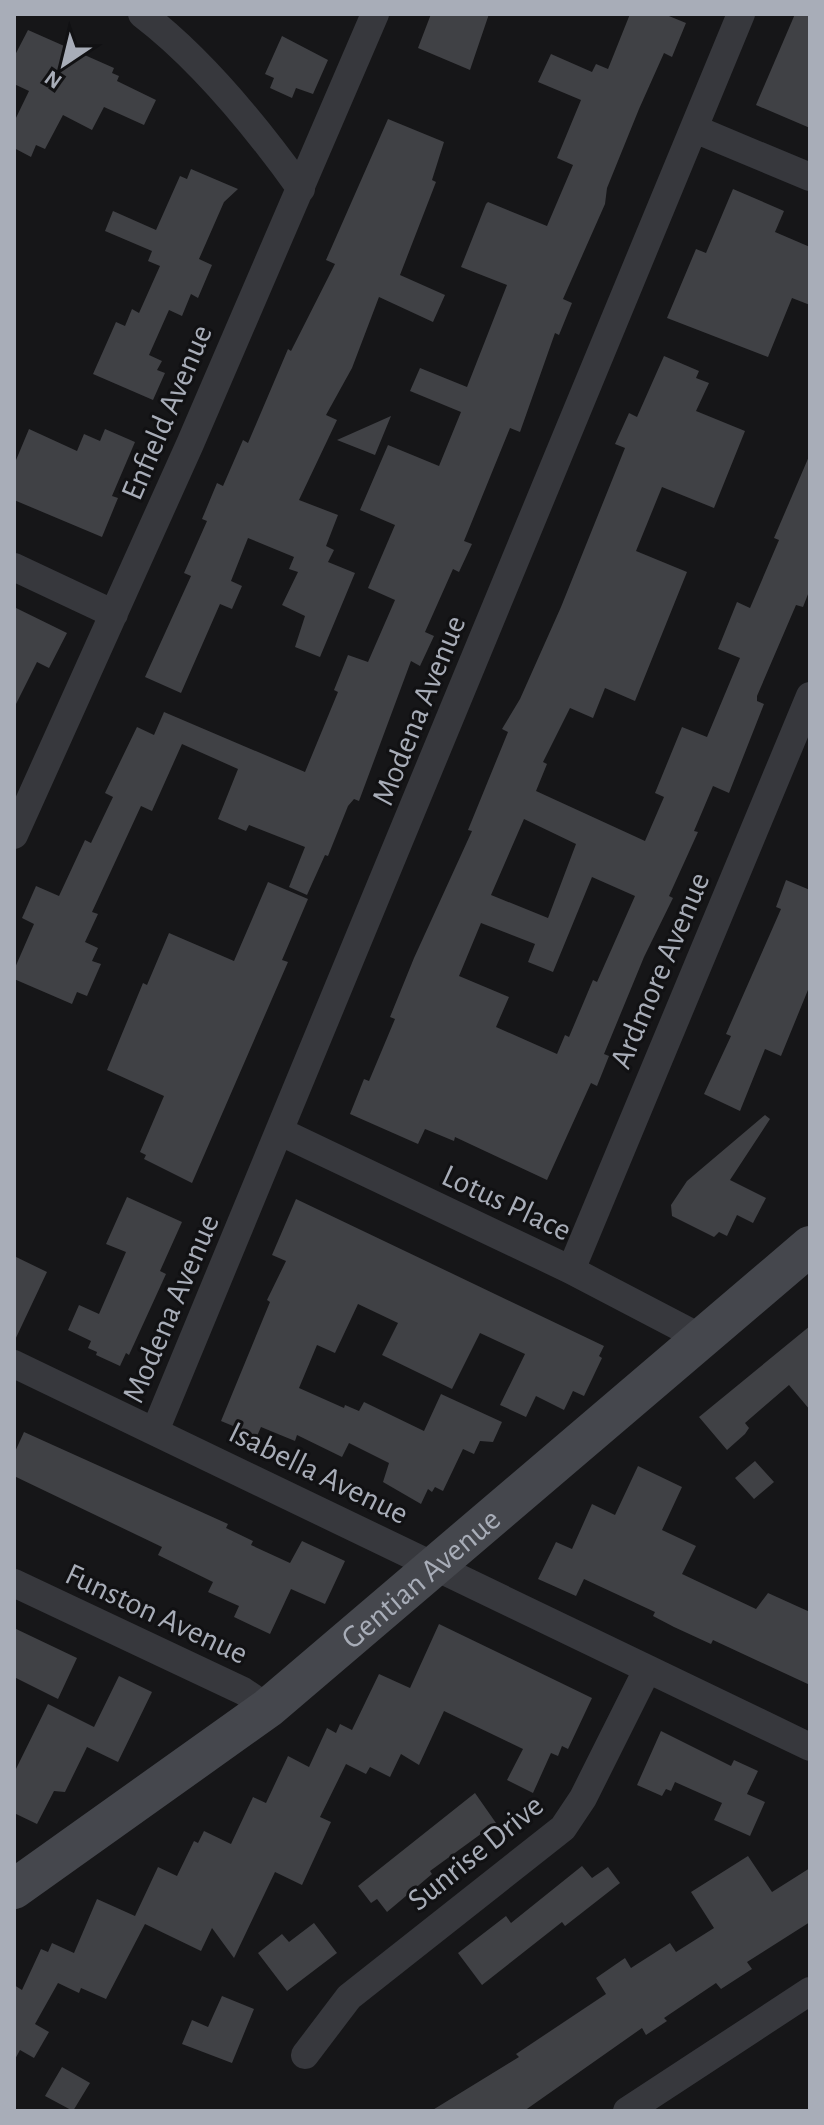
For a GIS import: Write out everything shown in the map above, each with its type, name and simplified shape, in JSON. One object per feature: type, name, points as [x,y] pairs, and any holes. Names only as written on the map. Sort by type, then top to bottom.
[{"type":"street","points":[[142,14],[168,34],[276,153],[301,189]]},
{"type":"street","name":"Enfield Avenue","points":[[14,835],[301,189],[375,14]]},
{"type":"street","name":"Modena Avenue","points":[[155,1431],[741,14]]},
{"type":"street","points":[[695,129],[810,177]]},
{"type":"street","points":[[14,567],[114,614]]},
{"type":"street","name":"Ardmore Avenue","points":[[571,1270],[810,696]]},
{"type":"street","name":"Lotus Place","points":[[281,1132],[571,1270],[701,1338]]},
{"type":"street","name":"Gentian Avenue","points":[[18,1881],[268,1708],[810,1246]]},
{"type":"street","name":"Isabella Avenue","points":[[14,1364],[810,1747]]},
{"type":"street","name":"Funston Avenue","points":[[14,1583],[243,1691],[268,1708]]},
{"type":"street","name":"Sunrise Drive","points":[[305,2055],[349,1997],[563,1828],[583,1798],[647,1670]]},
{"type":"street","points":[[627,2111],[810,1991]]},
{"type":"building","points":[[431,14],[489,14],[470,70],[418,48]]},
{"type":"building","points":[[630,14],[664,14],[686,23],[672,57],[664,53],[639,109],[607,188],[605,204],[563,299],[572,303],[559,335],[555,333],[520,432],[510,428],[464,541],[472,544],[459,572],[453,569],[425,632],[434,636],[420,666],[411,661],[359,801],[354,799],[348,806],[328,856],[325,855],[307,895],[289,887],[305,847],[249,825],[246,831],[218,819],[238,769],[182,744],[152,811],[141,806],[92,912],[98,914],[85,942],[98,948],[92,961],[101,964],[87,996],[77,992],[72,1004],[14,979],[14,970],[34,924],[22,918],[36,886],[59,896],[85,840],[91,843],[113,797],[105,793],[137,727],[154,735],[164,712],[305,772],[338,692],[334,690],[348,655],[368,662],[395,600],[368,588],[395,525],[360,510],[388,445],[439,466],[461,412],[410,391],[420,368],[467,387],[507,285],[461,267],[486,204],[488,202],[547,226],[573,165],[557,158],[581,100],[538,82],[551,54],[592,72],[596,64],[608,69]]},
{"type":"building","points":[[795,14],[810,14],[810,128],[756,105]]},
{"type":"building","points":[[28,30],[114,68],[112,73],[119,76],[117,81],[156,100],[144,125],[104,107],[92,130],[63,115],[45,149],[36,145],[31,157],[14,148],[14,122],[29,91],[14,84],[14,57]]},
{"type":"building","points":[[282,36],[328,60],[313,94],[296,88],[292,98],[270,88],[274,78],[265,74]]},
{"type":"building","points":[[388,119],[444,142],[432,180],[436,182],[400,275],[445,295],[433,322],[379,297],[352,368],[326,415],[337,420],[299,500],[338,515],[326,546],[334,550],[328,562],[355,573],[320,657],[295,647],[305,616],[282,605],[298,572],[289,569],[294,557],[248,538],[231,581],[242,586],[232,609],[220,604],[181,693],[145,677],[191,576],[184,573],[207,521],[202,519],[217,483],[223,486],[243,440],[248,443],[288,349],[291,351],[335,264],[326,260]]},
{"type":"building","points":[[191,169],[238,189],[224,202],[199,259],[212,265],[198,298],[191,294],[182,316],[169,310],[149,355],[162,361],[157,370],[165,373],[153,400],[93,374],[116,322],[125,326],[132,309],[139,313],[160,266],[148,261],[152,251],[105,231],[113,211],[156,230],[180,176],[187,179]]},
{"type":"building","points":[[733,189],[784,211],[775,232],[810,247],[810,305],[792,298],[768,357],[667,318],[696,249],[706,253]]},
{"type":"building","points":[[664,356],[699,371],[696,378],[709,383],[696,411],[745,431],[714,508],[662,487],[636,551],[687,572],[635,701],[605,688],[593,718],[570,708],[543,762],[547,764],[536,791],[645,841],[664,797],[655,793],[682,727],[707,737],[740,658],[718,649],[737,602],[750,608],[779,540],[774,538],[810,454],[810,589],[803,607],[796,605],[757,696],[757,701],[764,704],[729,793],[713,786],[694,831],[698,832],[669,896],[673,898],[644,957],[604,1054],[609,1056],[597,1086],[591,1083],[547,1180],[455,1137],[454,1141],[425,1129],[418,1144],[350,1114],[364,1079],[369,1081],[395,1019],[390,1017],[414,958],[472,831],[468,830],[508,732],[502,729],[520,699],[561,607],[625,448],[615,444],[629,413],[637,417]],"holes":[[[524,819],[576,844],[548,918],[491,895]],[[592,877],[635,896],[597,982],[593,980],[569,1037],[565,1035],[557,1054],[496,1027],[509,997],[459,976],[481,923],[535,944],[528,962],[553,972]]]},
{"type":"building","points":[[391,416],[375,455],[337,440]]},
{"type":"building","points":[[29,429],[77,451],[84,434],[100,441],[105,429],[135,442],[112,496],[118,498],[102,537],[14,500],[14,465]]},
{"type":"building","points":[[14,607],[67,633],[49,668],[37,662],[14,708]]},
{"type":"building","points":[[786,880],[810,890],[810,985],[781,1056],[765,1049],[740,1111],[704,1094],[731,1036],[726,1034],[781,909],[776,907]]},
{"type":"building","points":[[268,882],[308,899],[282,960],[288,962],[192,1183],[144,1159],[146,1155],[140,1152],[164,1096],[107,1070],[143,983],[147,985],[169,933],[234,961]]},
{"type":"building","points":[[765,1115],[770,1119],[730,1180],[766,1198],[753,1223],[737,1215],[727,1236],[719,1232],[714,1237],[672,1216],[671,1205],[687,1181]]},
{"type":"building","points":[[127,1197],[182,1222],[160,1271],[166,1274],[129,1355],[126,1353],[120,1366],[96,1355],[97,1352],[88,1348],[91,1341],[68,1330],[79,1305],[99,1314],[126,1252],[106,1244]]},
{"type":"building","points":[[296,1199],[604,1346],[599,1356],[602,1358],[584,1396],[573,1391],[564,1410],[536,1396],[526,1417],[500,1405],[525,1354],[480,1333],[452,1389],[382,1355],[398,1323],[358,1304],[335,1353],[317,1345],[299,1388],[344,1408],[345,1405],[359,1411],[364,1402],[424,1431],[441,1394],[502,1422],[493,1442],[480,1441],[474,1454],[463,1449],[443,1491],[435,1487],[432,1492],[428,1489],[421,1504],[383,1482],[389,1463],[349,1443],[342,1457],[297,1435],[295,1441],[261,1427],[257,1436],[221,1421],[270,1302],[267,1300],[286,1261],[272,1255]]},
{"type":"building","points":[[14,1256],[47,1272],[14,1342]]},
{"type":"building","points":[[810,1326],[810,1410],[789,1385],[745,1423],[749,1428],[745,1434],[727,1450],[699,1417]]},
{"type":"building","points":[[24,1432],[228,1524],[226,1528],[253,1541],[251,1545],[290,1563],[302,1541],[345,1561],[325,1604],[291,1589],[270,1634],[234,1617],[239,1606],[208,1592],[213,1582],[158,1555],[162,1547],[14,1476],[14,1454]]},
{"type":"building","points":[[755,1461],[774,1482],[754,1499],[735,1478]]},
{"type":"building","points":[[638,1466],[682,1487],[662,1530],[696,1546],[682,1574],[756,1609],[768,1593],[810,1612],[810,1685],[713,1640],[711,1644],[674,1627],[653,1616],[655,1612],[584,1579],[576,1596],[538,1579],[556,1542],[572,1549],[592,1504],[615,1515]]},
{"type":"building","points":[[439,1624],[592,1698],[568,1749],[562,1746],[558,1756],[551,1753],[533,1793],[507,1780],[523,1749],[444,1711],[419,1765],[401,1754],[390,1777],[370,1767],[366,1774],[346,1764],[320,1817],[331,1822],[302,1885],[275,1872],[234,1958],[212,1928],[201,1951],[145,1924],[106,1999],[81,1988],[79,1993],[58,1983],[35,2024],[49,2032],[34,2058],[20,2050],[14,2061],[14,1985],[22,1990],[41,1949],[48,1952],[52,1943],[74,1953],[97,1899],[135,1916],[158,1867],[177,1876],[194,1841],[198,1843],[204,1831],[231,1844],[253,1797],[266,1803],[288,1756],[309,1767],[327,1728],[336,1733],[340,1724],[352,1730],[379,1674],[410,1688]]},
{"type":"building","points":[[14,1628],[77,1658],[58,1699],[14,1677]]},
{"type":"building","points":[[119,1676],[152,1692],[118,1762],[87,1747],[65,1792],[54,1791],[37,1824],[14,1813],[14,1773],[48,1704],[94,1727]]},
{"type":"building","points":[[661,1731],[731,1766],[734,1760],[758,1771],[747,1794],[765,1802],[750,1836],[714,1820],[722,1803],[675,1782],[671,1791],[666,1789],[662,1796],[637,1785]]},
{"type":"building","points":[[475,1793],[496,1823],[430,1871],[432,1874],[387,1912],[377,1899],[371,1903],[358,1886]]},
{"type":"building","points":[[748,1856],[772,1892],[810,1868],[810,1922],[747,1962],[752,1969],[721,1989],[716,1983],[664,2018],[667,2021],[646,2035],[642,2028],[524,2111],[431,2111],[519,2057],[516,2054],[606,1994],[596,1978],[625,1958],[631,1968],[670,1943],[676,1952],[714,1928],[691,1892]]},
{"type":"building","points":[[582,1866],[592,1878],[608,1867],[620,1883],[565,1926],[562,1922],[482,1985],[458,1953],[506,1916],[511,1923]]},
{"type":"building","points":[[314,1923],[337,1953],[287,1991],[258,1953],[282,1934],[289,1942]]},
{"type":"building","points":[[222,1996],[254,2009],[232,2063],[182,2044],[192,2020],[208,2027]]},
{"type":"building","points":[[62,2067],[90,2083],[73,2111],[45,2096]]}]
